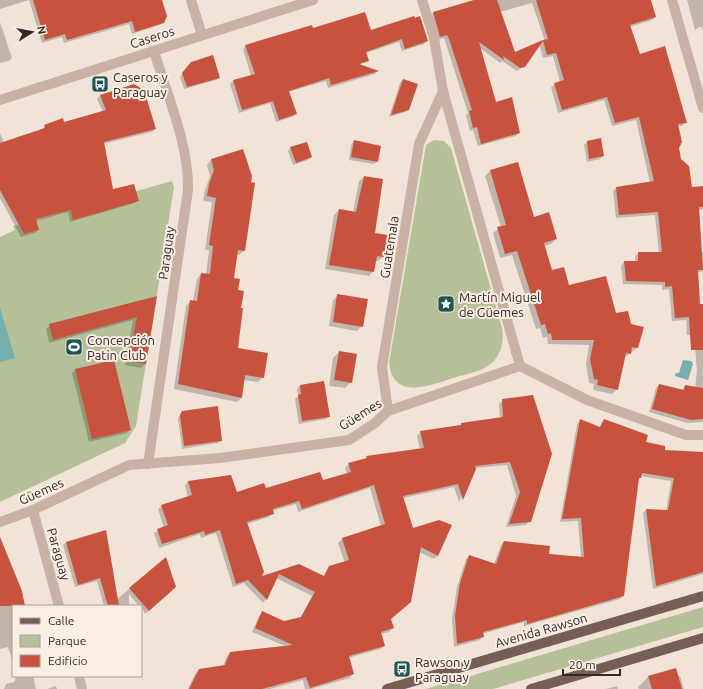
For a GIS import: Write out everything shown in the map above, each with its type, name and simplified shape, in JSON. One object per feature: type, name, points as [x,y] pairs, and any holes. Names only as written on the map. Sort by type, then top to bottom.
[{"type":"main road","name":"Avenida Rawson","points":[[387,689],[703,596]]},
{"type":"main road","points":[[531,689],[703,638]]},
{"type":"street","points":[[191,0],[202,35]]},
{"type":"street","name":"Caseros","points":[[0,100],[313,0]]},
{"type":"street","points":[[422,0],[434,38],[443,91],[520,366],[587,400],[686,435],[703,436]]},
{"type":"street","points":[[672,0],[700,82],[703,108]]},
{"type":"street","name":"Paraguay","points":[[148,464],[189,178],[186,154],[154,51]]},
{"type":"street","name":"Guatemala","points":[[388,411],[382,367],[419,144],[443,91]]},
{"type":"street","name":"Güemes","points":[[0,522],[33,510],[129,465],[220,458],[348,440],[375,423],[388,411],[520,366]]},
{"type":"street","name":"Paraguay","points":[[33,510],[59,605]]},
{"type":"street","points":[[79,677],[82,689]]},
{"type":"green space","points":[[434,140],[444,141],[451,148],[502,328],[503,337],[500,350],[496,358],[485,368],[436,384],[415,388],[406,387],[398,383],[392,375],[389,363],[426,145]]},
{"type":"green space","name":"Concepción Patin Club","points":[[172,181],[174,187],[136,426],[125,443],[0,502],[0,237],[15,230],[13,226]]},
{"type":"green space","points":[[703,607],[703,627],[493,689],[426,689]]},
{"type":"water","points":[[0,308],[15,358],[0,362]]},
{"type":"water","points":[[683,360],[691,361],[693,364],[688,380],[675,376],[676,373],[679,373]]},
{"type":"building","points":[[33,0],[162,0],[167,16],[164,23],[135,32],[132,21],[67,40],[65,34],[45,40]]},
{"type":"building","points":[[474,0],[497,0],[515,52],[548,39],[536,0],[651,0],[656,17],[630,25],[640,54],[665,46],[687,123],[678,124],[682,142],[679,148],[681,159],[689,166],[692,187],[703,186],[703,207],[699,207],[703,270],[698,270],[700,304],[703,304],[703,350],[691,350],[689,317],[675,318],[672,286],[665,287],[665,282],[626,281],[624,261],[638,261],[638,252],[662,252],[658,212],[619,215],[616,187],[654,181],[639,117],[615,123],[607,97],[562,110],[554,83],[564,80],[556,53],[547,55],[543,41],[525,67],[520,68],[503,56],[504,60],[479,42],[496,102],[512,97],[520,133],[481,144],[477,127],[473,128],[469,111],[472,110],[449,39],[447,35],[440,37],[433,12]]},
{"type":"building","points":[[365,12],[371,30],[414,16],[415,18],[420,16],[428,41],[405,49],[402,39],[366,52],[369,61],[359,64],[379,71],[331,85],[329,78],[289,91],[297,114],[279,120],[273,101],[242,110],[233,80],[255,74],[245,45],[312,25],[313,28]]},
{"type":"building","points":[[213,55],[220,78],[187,87],[182,73],[191,62]]},
{"type":"building","points":[[403,79],[418,84],[409,110],[391,115]]},
{"type":"building","points":[[134,84],[144,90],[156,129],[104,142],[113,189],[134,184],[139,201],[73,220],[71,210],[36,219],[39,230],[24,234],[0,190],[0,143],[45,128],[44,125],[63,118],[64,122],[106,110],[100,95]]},
{"type":"building","points":[[601,138],[604,156],[589,159],[587,141]]},
{"type":"building","points":[[354,140],[381,146],[378,162],[351,157]]},
{"type":"building","points":[[307,142],[312,157],[296,163],[290,147]]},
{"type":"building","points":[[243,149],[252,176],[251,182],[255,183],[245,251],[238,250],[234,278],[240,279],[238,290],[244,291],[241,308],[243,308],[238,348],[268,353],[264,378],[245,375],[242,398],[178,384],[190,300],[197,301],[201,273],[210,274],[213,246],[209,245],[216,198],[207,196],[214,170],[211,159]]},
{"type":"building","points":[[518,162],[534,217],[549,212],[557,239],[544,243],[552,270],[564,267],[569,285],[606,276],[616,313],[628,311],[631,324],[644,327],[638,348],[632,347],[631,354],[626,353],[618,390],[597,385],[598,380],[594,379],[590,359],[594,340],[552,340],[551,333],[548,334],[545,324],[541,325],[517,251],[505,254],[497,227],[506,225],[490,170]]},
{"type":"building","points":[[364,176],[383,179],[375,233],[388,235],[384,257],[377,256],[374,272],[329,265],[339,209],[356,212]]},
{"type":"building","points":[[337,294],[368,299],[363,327],[333,322]]},
{"type":"building","points":[[157,296],[146,364],[129,361],[137,317],[53,340],[49,324]]},
{"type":"building","points":[[339,351],[357,354],[352,383],[334,380]]},
{"type":"building","points":[[114,360],[131,430],[92,439],[75,369]]},
{"type":"building","points":[[324,381],[330,417],[302,421],[298,395],[301,394],[300,385]]},
{"type":"building","points":[[659,384],[684,390],[685,385],[703,388],[703,419],[691,420],[652,409]]},
{"type":"building","points":[[533,395],[552,454],[531,522],[509,524],[520,492],[510,462],[475,466],[476,469],[463,500],[458,484],[403,496],[413,528],[439,520],[452,525],[438,556],[421,547],[411,602],[391,619],[394,628],[381,632],[385,646],[349,656],[354,674],[310,688],[306,677],[262,689],[189,689],[199,669],[225,665],[230,652],[293,645],[255,628],[262,611],[284,621],[301,617],[315,592],[279,574],[267,600],[248,580],[236,584],[220,530],[205,535],[204,531],[162,544],[157,529],[168,525],[161,505],[192,495],[188,481],[231,475],[237,492],[264,483],[266,488],[320,472],[323,480],[351,472],[348,463],[367,458],[366,456],[424,448],[420,431],[503,417],[502,399]],"holes":[[[374,485],[385,524],[342,538],[349,560],[329,566],[324,576],[299,564],[262,576],[264,572],[247,522],[274,514],[273,509],[299,501],[302,509]]]},
{"type":"building","points":[[218,406],[222,441],[184,446],[180,415],[182,411]]},
{"type":"building","points":[[580,419],[600,427],[604,419],[648,435],[646,442],[665,446],[665,450],[703,452],[703,572],[656,586],[646,509],[668,510],[674,478],[642,473],[641,478],[639,478],[624,596],[527,624],[527,620],[483,632],[484,637],[457,644],[455,616],[460,583],[469,555],[496,564],[504,541],[550,546],[549,554],[584,557],[581,518],[562,519]]},
{"type":"building","points":[[106,530],[119,605],[108,605],[100,578],[78,585],[66,542]]},
{"type":"building","points":[[0,537],[22,591],[25,605],[0,606]]},
{"type":"building","points":[[166,557],[176,587],[149,611],[129,588]]},
{"type":"building","points":[[676,668],[682,689],[652,689],[648,676]]},
{"type":"place","name":"Caseros y Paraguay","points":[[100,84]]},
{"type":"place","name":"Martín Miguel de Güemes","points":[[446,304]]},
{"type":"place","name":"Concepción Patin Club","points":[[74,347]]},
{"type":"place","name":"Rawson y Paraguay","points":[[402,669]]}]
